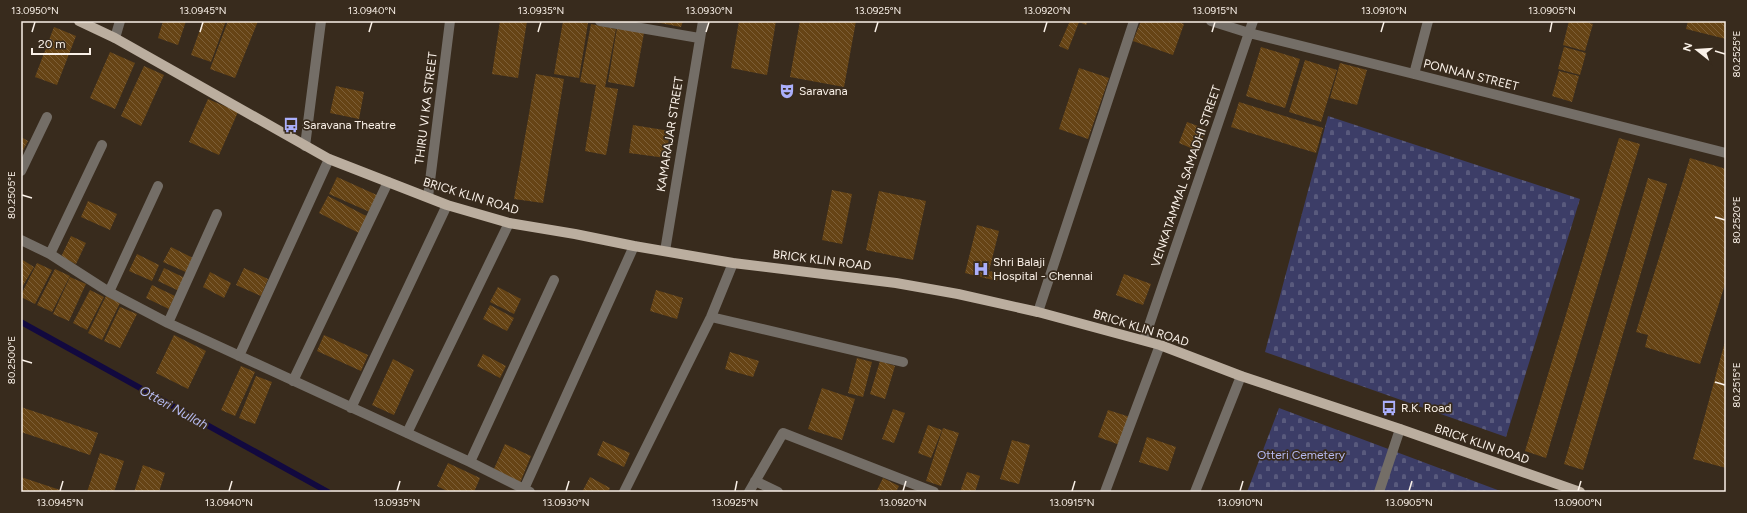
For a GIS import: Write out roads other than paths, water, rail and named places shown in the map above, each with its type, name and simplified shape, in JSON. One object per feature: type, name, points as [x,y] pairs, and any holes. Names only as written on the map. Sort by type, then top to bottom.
[{"type":"main road","name":"BRICK KLIN ROAD","points":[[79,21],[115,38],[329,159],[447,205],[509,223],[634,246],[665,250],[733,263],[896,283],[958,294],[1038,312],[1160,345],[1241,376],[1400,429],[1580,492]]},
{"type":"street","points":[[115,38],[120,21]]},
{"type":"street","points":[[305,146],[321,21]]},
{"type":"street","name":"THIRU VI KA STREET","points":[[428,197],[450,21]]},
{"type":"street","points":[[600,21],[699,38]]},
{"type":"street","name":"KAMARAJAR STREET","points":[[665,250],[703,21]]},
{"type":"street","points":[[1038,312],[1134,21]]},
{"type":"street","name":"PONNAN STREET","points":[[1211,21],[1249,33],[1726,153]]},
{"type":"street","name":"VENKATAMMAL SAMADHI STREET","points":[[1144,340],[1253,21]]},
{"type":"street","points":[[1414,74],[1428,21]]},
{"type":"street","points":[[21,171],[48,117]]},
{"type":"street","points":[[50,254],[102,145]]},
{"type":"street","points":[[238,356],[329,159]]},
{"type":"street","points":[[293,381],[388,182]]},
{"type":"street","points":[[109,292],[158,186]]},
{"type":"street","points":[[351,408],[447,205]]},
{"type":"street","points":[[168,322],[217,214]]},
{"type":"street","points":[[407,433],[509,223]]},
{"type":"street","points":[[21,240],[50,254],[109,292],[168,322],[238,356],[470,462],[527,490],[634,246]]},
{"type":"street","points":[[624,492],[711,317],[733,263]]},
{"type":"street","points":[[470,462],[554,280]]},
{"type":"street","points":[[711,317],[903,362]]},
{"type":"street","points":[[1105,492],[1160,345]]},
{"type":"street","points":[[1195,492],[1241,376]]},
{"type":"street","points":[[1379,492],[1400,429]]},
{"type":"street","points":[[749,492],[783,433],[934,492]]},
{"type":"street","points":[[755,481],[778,492]]},
{"type":"waterway","name":"Otteri Nullah","points":[[21,322],[328,492]]},
{"type":"place","name":"Saravana","points":[[787,91]]},
{"type":"place","name":"Saravana Theatre","points":[[291,125]]},
{"type":"place","name":"Shri Balaji Hospital - Chennai","points":[[981,269]]},
{"type":"place","name":"R.K. Road","points":[[1389,408]]},
{"type":"park label","name":"Otteri Cemetery","points":[[1301,455]]}]
